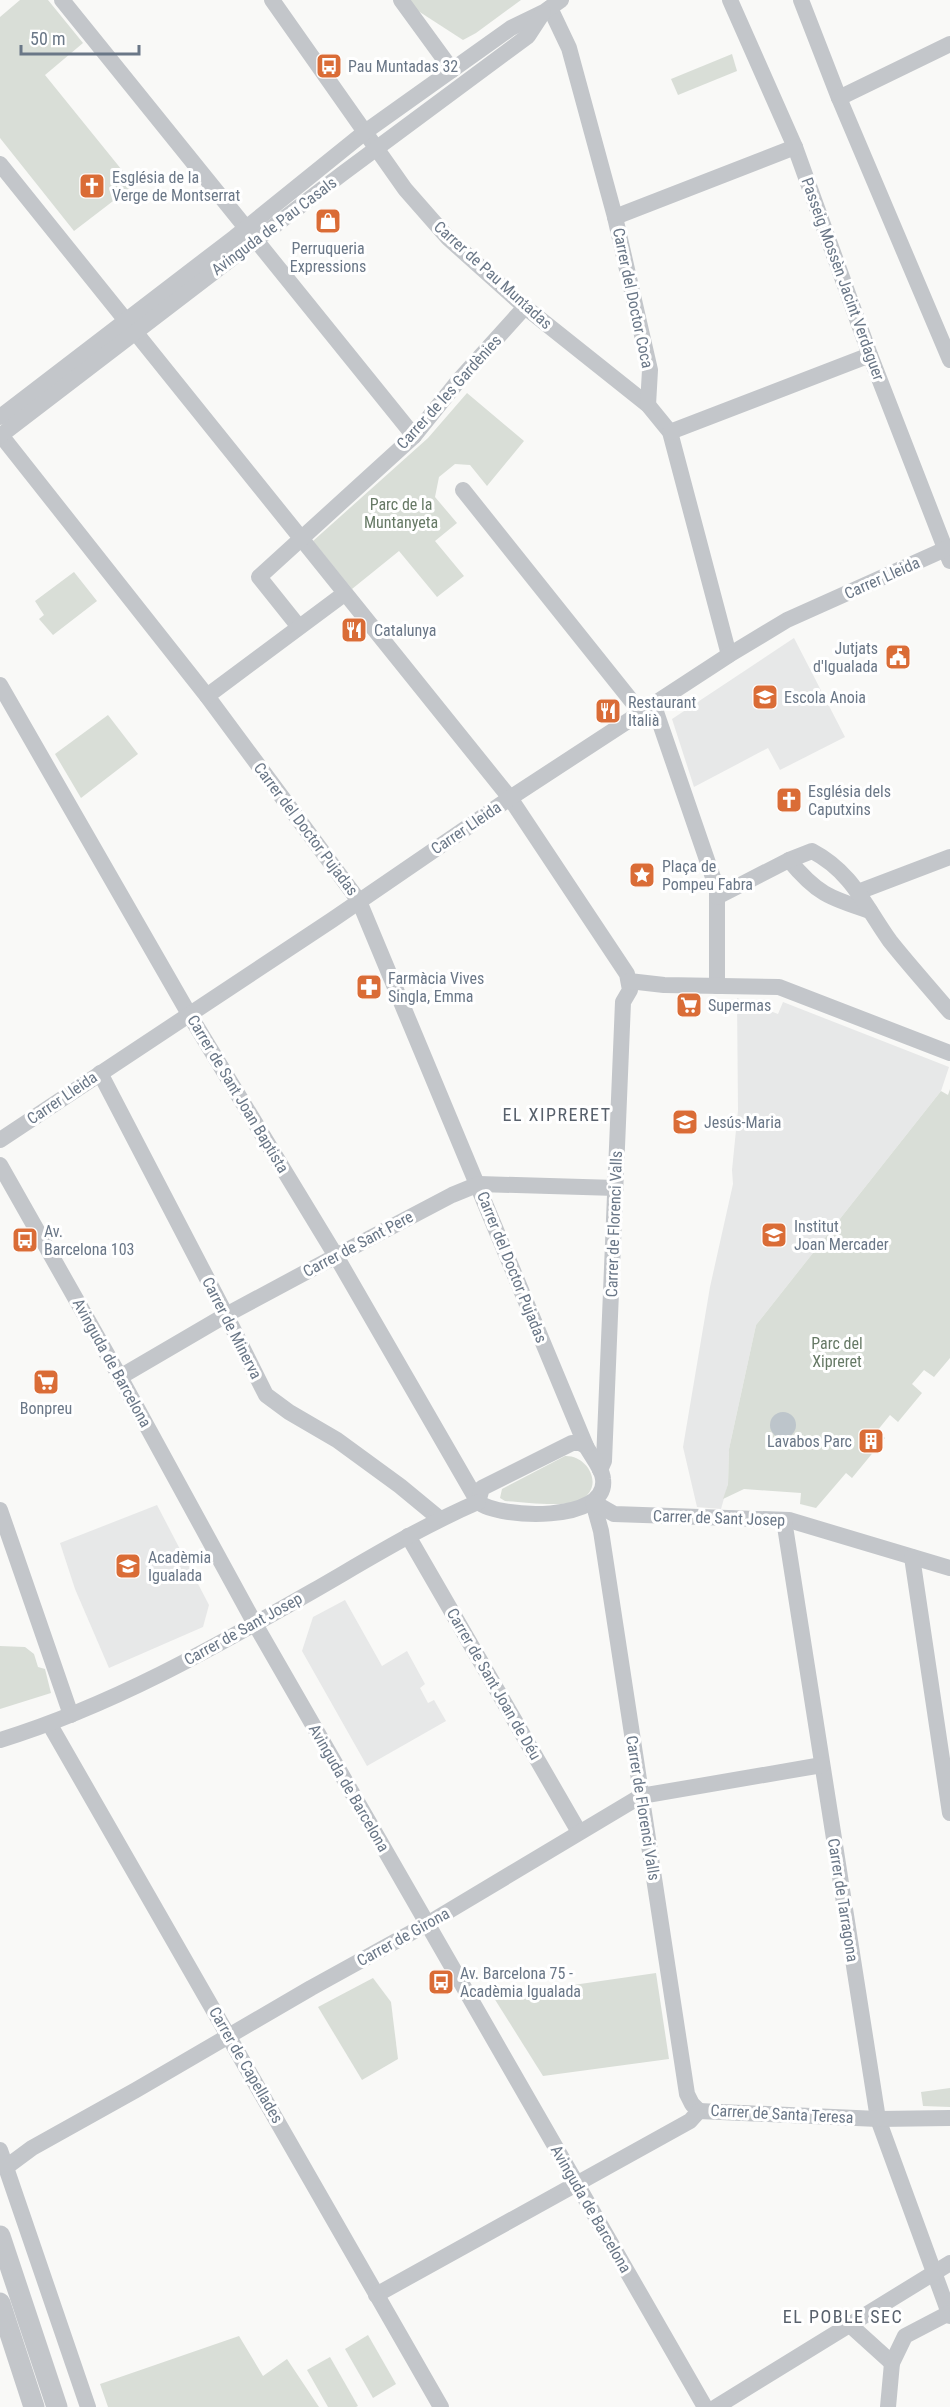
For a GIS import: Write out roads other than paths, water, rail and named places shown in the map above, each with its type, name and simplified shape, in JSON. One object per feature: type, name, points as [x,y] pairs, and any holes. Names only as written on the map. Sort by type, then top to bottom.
[{"type":"street","name":"Carrer de Pau Muntadas","points":[[272,0],[405,189],[448,238],[525,307],[648,405]]},
{"type":"street","points":[[400,0],[452,70]]},
{"type":"street","name":"Passeig Mossèn Jacint Verdaguer","points":[[730,0],[795,147],[870,355],[948,553]]},
{"type":"street","points":[[801,0],[839,98],[944,326],[950,360]]},
{"type":"street","points":[[71,7],[250,235],[414,436]]},
{"type":"street","name":"Avinguda de Pau Casals","points":[[250,235],[365,132],[511,28],[551,7]]},
{"type":"street","name":"Avinguda de Pau Casals","points":[[0,435],[131,327],[250,235],[376,148],[528,36],[551,7]]},
{"type":"street","name":"Carrer del Doctor Coca","points":[[551,7],[569,48],[615,217],[650,370],[648,405]]},
{"type":"street","points":[[839,98],[949,46]]},
{"type":"street","points":[[615,217],[795,147]]},
{"type":"street","points":[[0,164],[510,798],[627,974],[629,981],[664,985],[779,987],[950,1053]]},
{"type":"street","name":"Carrer de les Gardènies","points":[[299,627],[259,577],[414,436],[459,380],[525,307]]},
{"type":"street","name":"Avinguda de Pau Casals","points":[[0,417],[131,327]]},
{"type":"street","points":[[670,432],[870,355]]},
{"type":"street","points":[[626,389],[633,379],[645,375],[650,370]]},
{"type":"street","points":[[648,405],[670,432],[729,655]]},
{"type":"street","name":"Carrer del Doctor Pujadas","points":[[0,435],[207,696],[359,901],[479,1184],[586,1446],[600,1470]]},
{"type":"street","points":[[463,490],[648,710],[717,889],[717,986]]},
{"type":"street","name":"Carrer Lleida","points":[[0,1140],[510,798],[729,655],[787,620],[948,553]]},
{"type":"street","points":[[207,696],[344,594]]},
{"type":"street","name":"Carrer de Sant Joan Baptista","points":[[0,685],[189,1014],[336,1256],[478,1502]]},
{"type":"street","points":[[717,897],[789,860],[812,851],[830,860],[847,877],[891,941],[950,1012]]},
{"type":"street","points":[[858,892],[950,857]]},
{"type":"street","points":[[789,860],[809,885],[838,901],[870,911]]},
{"type":"street","name":"Carrer de Florenci Valls","points":[[629,981],[630,990],[622,1002],[604,1461],[600,1470],[604,1480],[602,1489],[593,1502],[601,1531],[687,2094],[692,2104],[699,2110]]},
{"type":"street","name":"Carrer de Minerva","points":[[100,1073],[266,1395],[289,1412],[337,1440],[400,1486],[440,1519]]},
{"type":"street","name":"Avinguda de Barcelona","points":[[0,1165],[120,1377],[255,1624],[705,2407]]},
{"type":"street","name":"Carrer de Sant Pere","points":[[120,1377],[226,1315],[452,1195],[479,1184],[616,1188]]},
{"type":"street","points":[[586,1446],[573,1443],[482,1488],[478,1502],[498,1511],[530,1513],[567,1513],[593,1502]]},
{"type":"street","name":"Carrer de Sant Josep","points":[[0,1740],[50,1725],[153,1678],[255,1624],[408,1536],[478,1502]]},
{"type":"street","name":"Carrer de Sant Josep","points":[[593,1502],[614,1514],[784,1520],[950,1568]]},
{"type":"street","points":[[0,1510],[71,1715]]},
{"type":"street","name":"Carrer de Tarragona","points":[[784,1520],[878,2119],[949,2315]]},
{"type":"street","name":"Carrer de Sant Joan de Déu","points":[[408,1536],[579,1832]]},
{"type":"street","points":[[912,1557],[950,1813]]},
{"type":"street","name":"Carrer de Capellades","points":[[50,1725],[441,2407]]},
{"type":"street","name":"Carrer de Girona","points":[[5,2168],[32,2148],[428,1924],[641,1796],[822,1765]]},
{"type":"street","name":"Carrer de Santa Teresa","points":[[376,2295],[576,2182],[690,2121],[699,2110],[878,2119],[950,2118]]},
{"type":"street","points":[[0,2150],[88,2407]]},
{"type":"street","points":[[0,2236],[57,2407]]},
{"type":"street","points":[[716,2407],[950,2263]]},
{"type":"street","points":[[0,2303],[34,2407]]},
{"type":"street","points":[[888,2407],[892,2363],[905,2336],[949,2315]]},
{"type":"street","points":[[850,2325],[892,2363]]},
{"type":"place","name":"Pau Muntadas 32","points":[[329,66]]},
{"type":"place","name":"Església de la Verge de Montserrat","points":[[92,186]]},
{"type":"place","name":"Perruqueria Expressions","points":[[328,221]]},
{"type":"place","name":"Catalunya","points":[[354,630]]},
{"type":"place","name":"Jutjats d'Igualada","points":[[898,657]]},
{"type":"place","name":"Escola Anoia","points":[[765,697]]},
{"type":"place","name":"Restaurant Italià","points":[[608,711]]},
{"type":"place","name":"Església dels Caputxins","points":[[789,800]]},
{"type":"place","name":"Plaça de Pompeu Fabra","points":[[642,875]]},
{"type":"place","name":"Farmàcia Vives Singla, Emma","points":[[369,987]]},
{"type":"place","name":"Supermas","points":[[689,1005]]},
{"type":"place","name":"Jesús-Maria","points":[[685,1122]]},
{"type":"place","name":"Institut Joan Mercader","points":[[774,1235]]},
{"type":"place","name":"Av. Barcelona 103","points":[[25,1240]]},
{"type":"place","name":"Bonpreu","points":[[46,1382]]},
{"type":"place","name":"Lavabos Parc","points":[[871,1441]]},
{"type":"place","name":"Acadèmia Igualada","points":[[128,1566]]},
{"type":"place","name":"Av. Barcelona 75 - Acadèmia Igualada","points":[[441,1982]]},
{"type":"district","name":"EL XIPRERET","points":[[557,1114]]},
{"type":"district","name":"EL POBLE SEC","points":[[843,2316]]},
{"type":"park label","name":"Parc de la Muntanyeta","points":[[401,513]]},
{"type":"park label","name":"Parc del Xipreret","points":[[837,1352]]}]
